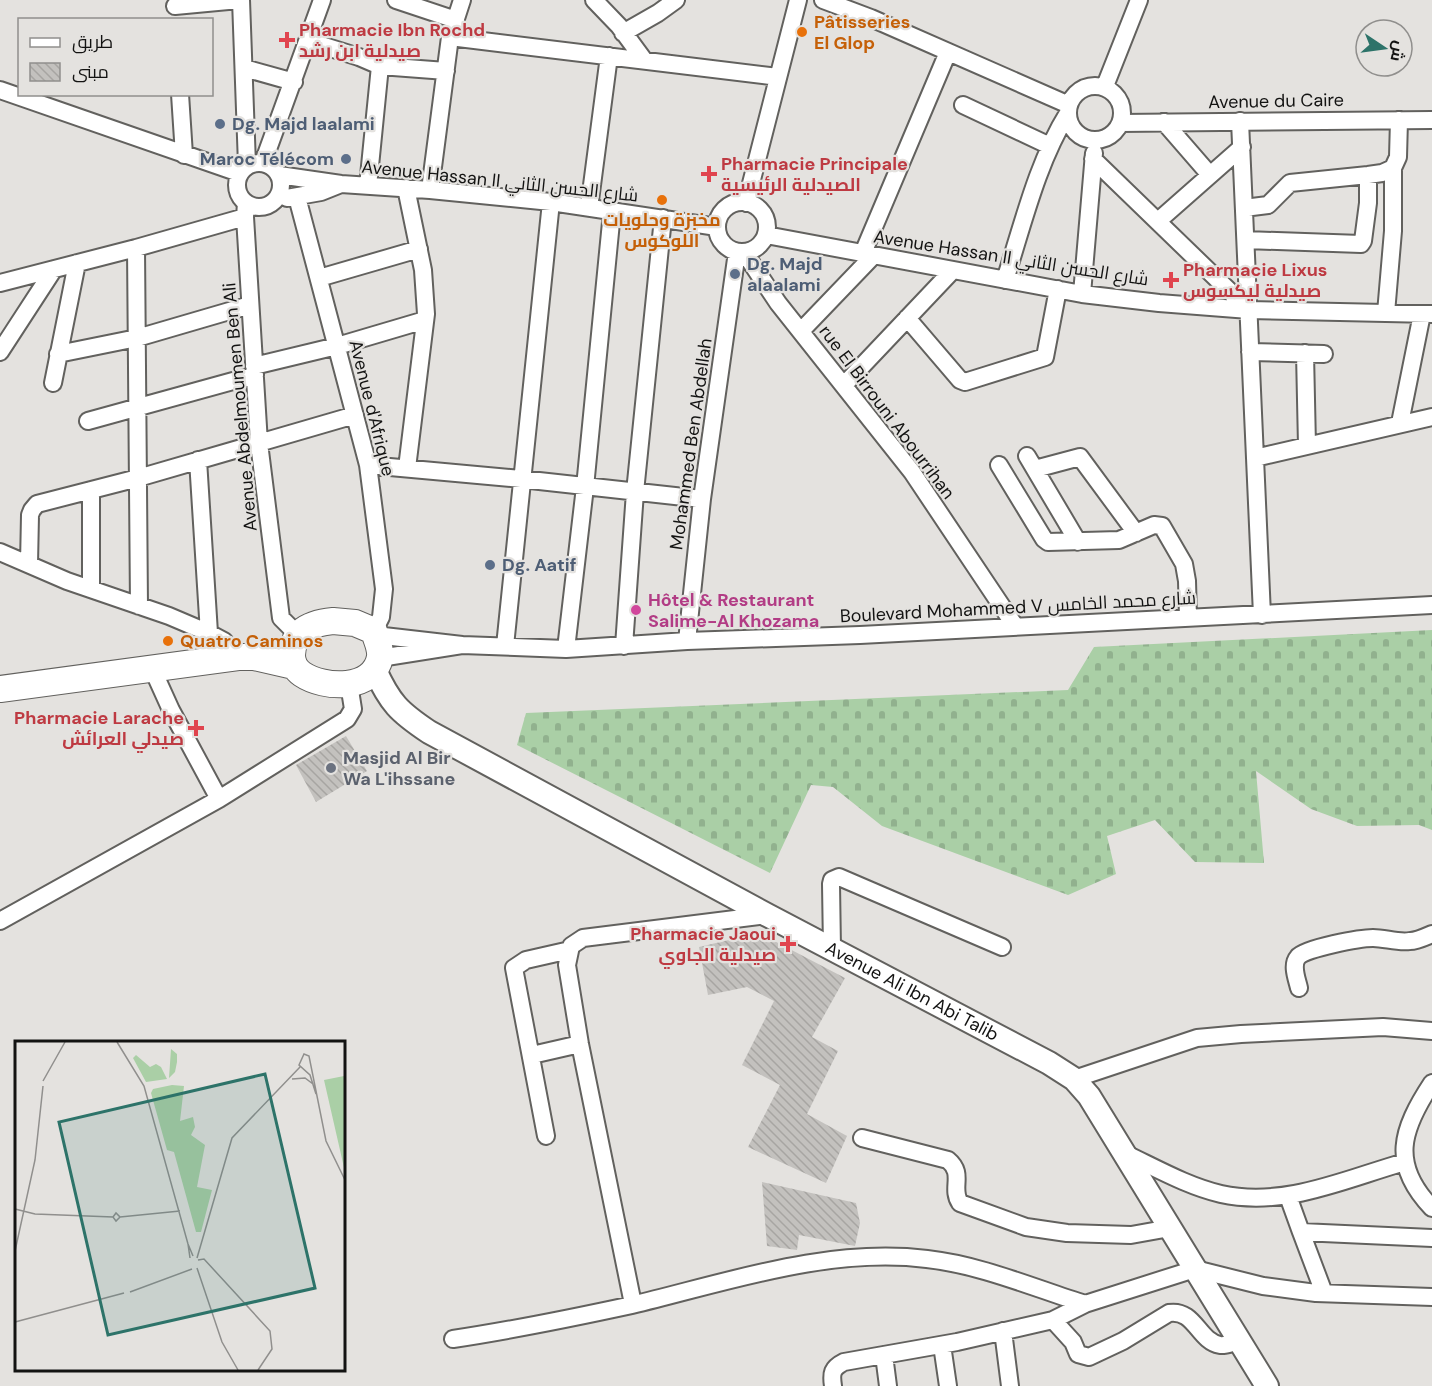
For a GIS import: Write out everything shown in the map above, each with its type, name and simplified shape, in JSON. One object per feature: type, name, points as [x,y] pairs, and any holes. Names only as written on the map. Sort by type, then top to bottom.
[{"type":"highway","points":[[0,688],[246,657],[298,635],[314,625],[333,621],[355,623],[368,660],[334,684],[303,675],[294,666],[292,656],[293,642],[298,635]]},
{"type":"highway","points":[[246,657],[294,666]]},
{"type":"main road","name":"Avenue Ali Ibn Abi Talib","points":[[368,660],[391,701],[408,718],[429,732],[767,915],[1048,1062],[1074,1078],[1089,1095],[1267,1386]]},
{"type":"street","points":[[175,8],[240,0]]},
{"type":"street","name":"Avenue Abdelmoumen Ben Ali","points":[[240,0],[250,167],[237,190],[245,210],[259,443],[280,618],[298,635]]},
{"type":"street","points":[[250,167],[294,81],[322,0]]},
{"type":"street","points":[[396,0],[456,20]]},
{"type":"street","points":[[430,190],[450,37],[462,0]]},
{"type":"street","points":[[594,0],[624,33],[644,60]]},
{"type":"street","points":[[624,33],[675,0]]},
{"type":"street","points":[[746,203],[798,0]]},
{"type":"street","points":[[823,0],[871,18],[948,52],[1069,109]]},
{"type":"street","points":[[1105,86],[1139,0]]},
{"type":"street","points":[[450,37],[778,77]]},
{"type":"street","points":[[308,41],[380,66],[446,71]]},
{"type":"street","points":[[801,332],[868,254],[948,52]]},
{"type":"street","points":[[589,208],[609,56]]},
{"type":"street","points":[[368,186],[380,66]]},
{"type":"street","points":[[244,68],[294,81]]},
{"type":"street","points":[[1005,279],[1042,166],[1050,146],[1078,91],[1086,87],[1105,86],[1116,94],[1120,101],[1122,116],[1120,123],[1110,136],[1095,140],[1079,135],[1073,129],[1069,109]]},
{"type":"street","points":[[0,90],[184,155],[250,167],[275,169],[279,175],[281,187],[277,198]]},
{"type":"street","points":[[180,96],[184,155]]},
{"type":"street","points":[[963,105],[1050,146]]},
{"type":"street","points":[[1386,313],[1393,231],[1393,168],[1398,157],[1399,120]]},
{"type":"street","name":"Avenue du Caire","points":[[1120,123],[1432,120]]},
{"type":"street","points":[[1240,121],[1262,615]]},
{"type":"street","points":[[1164,122],[1210,175]]},
{"type":"street","points":[[1082,294],[1095,140]]},
{"type":"street","points":[[1158,221],[1242,147]]},
{"type":"street","points":[[1093,159],[1249,310]]},
{"type":"street","points":[[1244,207],[1268,205],[1290,183],[1382,173],[1393,168]]},
{"type":"street","name":"Avenue Hassan II شارع الحسن الثاني","points":[[279,175],[341,184],[551,202],[717,226]]},
{"type":"street","points":[[1246,240],[1361,244],[1368,203],[1368,175]]},
{"type":"street","points":[[0,284],[136,248],[245,210],[262,207],[277,198],[321,192],[341,184]]},
{"type":"street","points":[[406,188],[426,298],[407,468]]},
{"type":"street","name":"Avenue d'Afrique","points":[[0,921],[219,799],[347,719],[353,709],[381,617],[384,589],[368,465],[297,197]]},
{"type":"street","points":[[505,646],[551,202]]},
{"type":"street","points":[[739,202],[746,203],[753,205],[764,215],[766,235],[758,247],[741,252],[731,250],[720,240],[718,220],[726,208],[739,202]]},
{"type":"street","points":[[566,649],[585,487],[612,212]]},
{"type":"street","points":[[624,646],[635,492],[663,218]]},
{"type":"street","name":"Avenue Hassan II شارع الحسن الثاني","points":[[766,235],[1082,294],[1249,310],[1427,314]]},
{"type":"street","points":[[136,248],[139,606]]},
{"type":"street","points":[[319,278],[418,249]]},
{"type":"street","name":"rue El Birrouni Abourrihan","points":[[741,252],[778,303],[912,472],[1015,627]]},
{"type":"street","name":"Mohammed Ben Abdellah","points":[[687,641],[702,499],[741,252]]},
{"type":"street","points":[[53,383],[77,263]]},
{"type":"street","points":[[0,352],[54,269]]},
{"type":"street","points":[[844,384],[953,270]]},
{"type":"street","points":[[907,318],[960,380],[965,382],[1045,357],[1058,290]]},
{"type":"street","points":[[58,354],[137,338],[250,305]]},
{"type":"street","points":[[1400,423],[1427,314]]},
{"type":"street","points":[[88,421],[425,320]]},
{"type":"street","points":[[1250,352],[1324,354]]},
{"type":"street","points":[[1305,353],[1307,446]]},
{"type":"street","points":[[29,564],[30,514],[34,506],[355,415]]},
{"type":"street","points":[[1255,458],[1432,417]]},
{"type":"street","points":[[1078,542],[1031,462],[1080,457],[1136,533]]},
{"type":"street","points":[[198,460],[210,633]]},
{"type":"street","points":[[368,465],[702,499]]},
{"type":"street","points":[[999,465],[1044,539],[1055,543],[1119,540],[1154,525],[1162,526],[1184,564],[1188,618]]},
{"type":"street","points":[[91,490],[91,590]]},
{"type":"street","points":[[0,552],[67,582],[210,633],[246,657]]},
{"type":"street","name":"Boulevard Mohammed V شارع محمد الخامس","points":[[368,660],[462,645],[566,649],[687,641],[1015,627],[1432,605]]},
{"type":"street","name":"Boulevard Mohammed V شارع محمد الخامس","points":[[368,660],[462,645]]},
{"type":"street","points":[[152,668],[171,710],[219,799]]},
{"type":"street","points":[[832,949],[831,884],[832,880],[839,877],[1002,947]]},
{"type":"street","points":[[633,1304],[580,1044],[567,965],[571,946],[583,938],[767,915]]},
{"type":"street","points":[[1299,988],[1294,966],[1301,955],[1323,947],[1355,940],[1373,938],[1411,942],[1432,934]]},
{"type":"street","points":[[546,1136],[514,968],[526,960],[570,950]]},
{"type":"street","points":[[1074,1078],[1197,1038],[1383,1027],[1432,1031]]},
{"type":"street","points":[[532,1054],[580,1044]]},
{"type":"street","points":[[1432,1083],[1416,1107],[1408,1129],[1405,1162],[1413,1184],[1432,1208]]},
{"type":"street","points":[[862,1138],[948,1160],[955,1166],[956,1197],[960,1203],[1026,1227],[1067,1233],[1131,1235],[1170,1228]]},
{"type":"street","points":[[1124,1154],[1192,1185],[1222,1194],[1249,1198],[1288,1196],[1306,1192],[1405,1162]]},
{"type":"street","points":[[1288,1196],[1324,1293]]},
{"type":"street","points":[[1301,1232],[1432,1238]]},
{"type":"street","points":[[453,1339],[535,1326],[737,1278],[822,1262],[888,1257],[928,1259],[970,1268],[1085,1304]]},
{"type":"street","points":[[833,1386],[832,1372],[835,1366],[844,1362],[942,1345],[1053,1320],[1085,1304],[1195,1269],[1263,1286],[1324,1293],[1432,1297]]},
{"type":"street","points":[[1053,1320],[1073,1342],[1078,1353],[1089,1358],[1123,1341],[1169,1313],[1175,1312],[1186,1315],[1214,1342],[1223,1346],[1239,1341]]},
{"type":"street","points":[[1003,1331],[1010,1386]]},
{"type":"street","points":[[942,1345],[948,1386]]},
{"type":"street","points":[[884,1355],[888,1386]]},
{"type":"green space","points":[[1432,630],[1432,830],[1419,825],[1357,826],[1311,809],[1256,771],[1264,863],[1195,862],[1155,820],[1107,836],[1116,874],[1068,895],[882,826],[833,787],[811,785],[770,873],[517,745],[526,713],[1068,690],[1094,647]]},
{"type":"building","name":"Masjid Al Bir Wa L'ihssane","points":[[346,736],[367,771],[316,802],[296,765]]},
{"type":"building","points":[[759,933],[845,978],[812,1037],[838,1051],[807,1114],[847,1136],[826,1183],[748,1147],[780,1085],[742,1065],[774,1001],[747,987],[708,995],[699,947]]},
{"type":"building","points":[[762,1182],[856,1203],[860,1223],[855,1246],[799,1235],[797,1250],[767,1246]]},
{"type":"place","name":"Pâtisseries El Glop","points":[[802,32]]},
{"type":"place","name":"Pharmacie Ibn Rochd صيدلية ابن رشد","points":[[287,40]]},
{"type":"place","name":"Dg. Majd laalami","points":[[220,124]]},
{"type":"place","name":"Maroc Télécom","points":[[346,159]]},
{"type":"place","name":"Pharmacie Principale الصيدلية الرئيسية","points":[[709,174]]},
{"type":"place","name":"مخبزة وحلويات اللوكوس","points":[[662,200]]},
{"type":"place","name":"Dg. Majd alaalami","points":[[735,274]]},
{"type":"place","name":"Pharmacie Lixus صيدلية ليكسوس","points":[[1171,280]]},
{"type":"place","name":"Dg. Aatif","points":[[490,565]]},
{"type":"place","name":"Hôtel & Restaurant Salime-Al Khozama","points":[[636,610]]},
{"type":"place","name":"Quatro Caminos","points":[[168,641]]},
{"type":"place","name":"Pharmacie Larache صيدلي العرائش","points":[[196,728]]},
{"type":"place","name":"Masjid Al Bir Wa L'ihssane","points":[[331,768]]},
{"type":"place","name":"Pharmacie Jaoui صيدلية الجاوي","points":[[788,944]]}]
